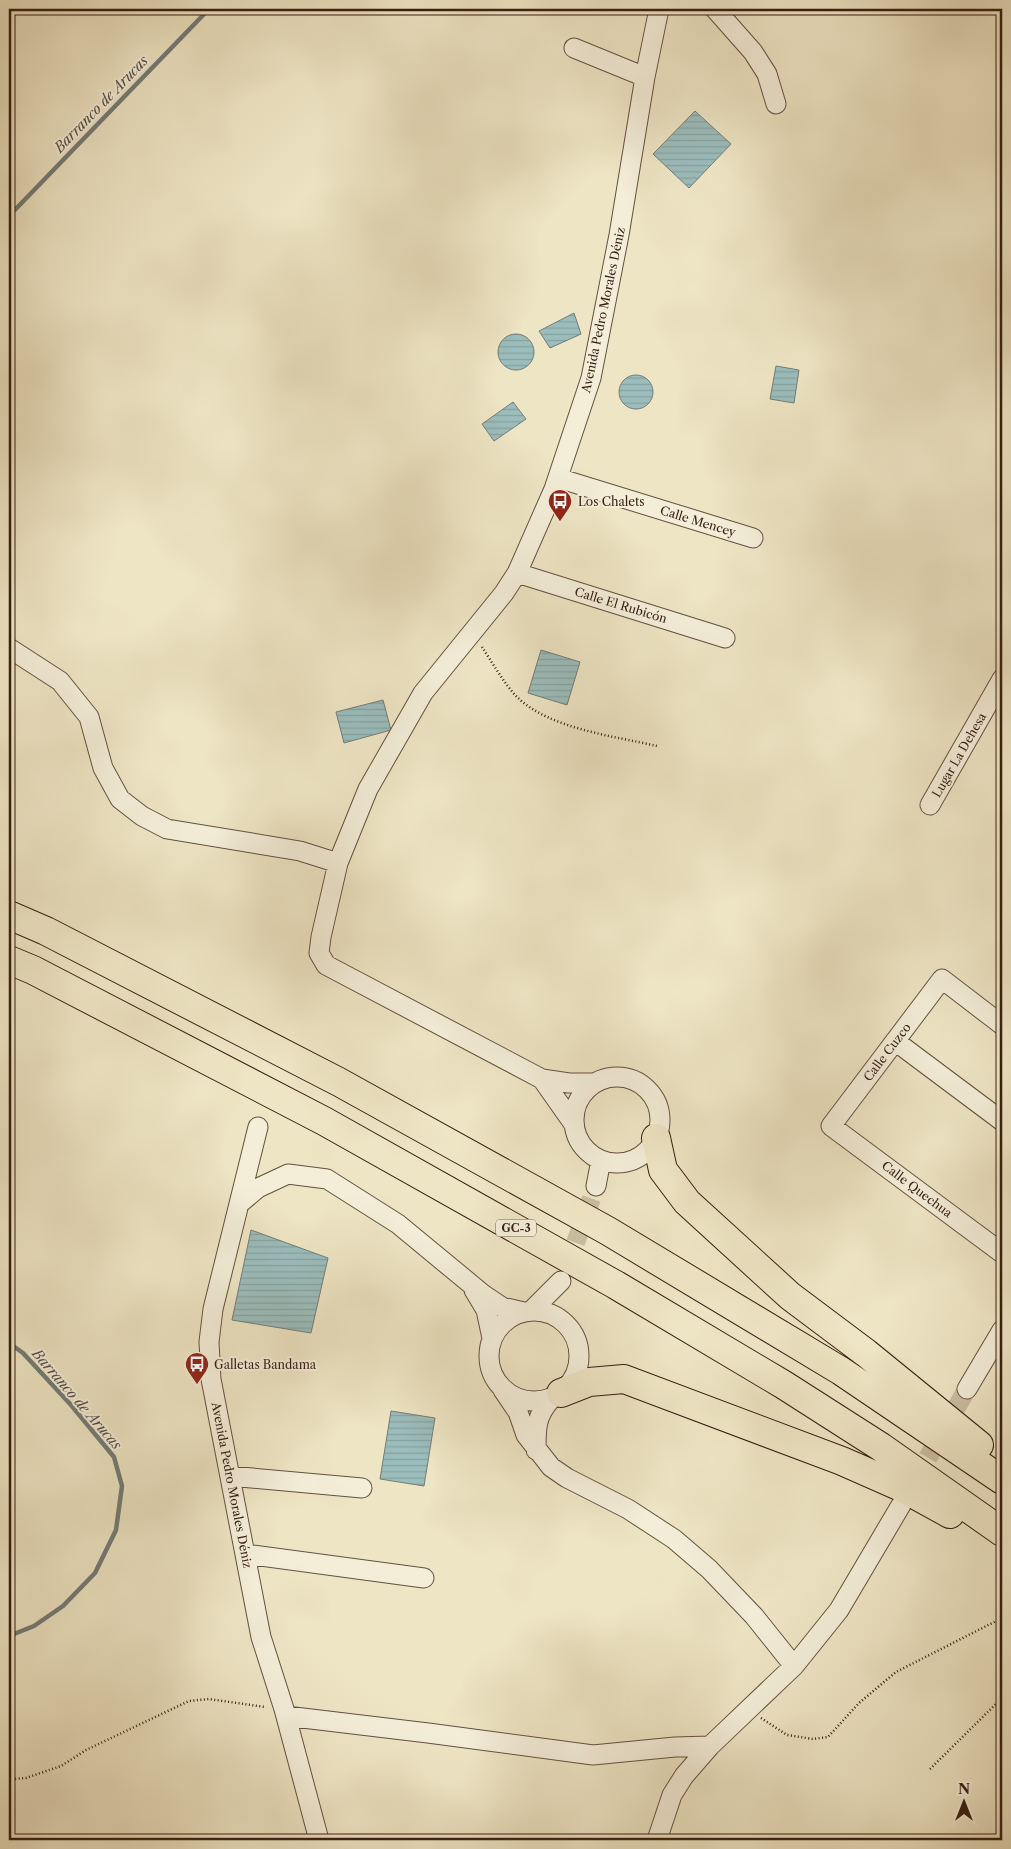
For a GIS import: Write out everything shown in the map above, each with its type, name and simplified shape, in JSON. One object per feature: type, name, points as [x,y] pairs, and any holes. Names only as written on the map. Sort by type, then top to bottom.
[{"type":"highway","points":[[9,915],[64,940],[331,1077],[608,1231],[841,1371],[1002,1480]]},
{"type":"highway","name":"GC-3","points":[[9,960],[33,970],[324,1121],[616,1285],[784,1385],[882,1447],[1002,1532]]},
{"type":"highway","points":[[656,1138],[663,1170],[687,1202],[790,1296],[866,1353],[1002,1462]]},
{"type":"highway","points":[[556,1396],[589,1382],[624,1379],[842,1461],[892,1483],[988,1536],[1002,1546]]},
{"type":"street","name":"Avenida Pedro Morales Déniz","points":[[542,1079],[326,965],[319,953],[338,863],[368,789],[423,693],[473,633],[517,573],[558,478],[591,378],[619,235],[645,77],[659,9]]},
{"type":"street","points":[[715,9],[753,52],[763,67],[776,104]]},
{"type":"street","points":[[574,48],[645,77]]},
{"type":"street","name":"Calle Mencey","points":[[558,478],[753,538]]},
{"type":"street","name":"Calle El Rubicón","points":[[517,573],[724,638]]},
{"type":"street","points":[[9,648],[60,681],[89,717],[103,768],[120,799],[142,816],[167,829],[300,851],[338,863]]},
{"type":"street","name":"Lugar La Dehesa","points":[[930,805],[1002,678]]},
{"type":"street","name":"Calle Cuzco","points":[[831,1126],[942,979],[1002,1026]]},
{"type":"street","points":[[895,1041],[1002,1121]]},
{"type":"street","points":[[621,1077],[634,1080],[646,1088],[654,1099],[659,1111],[660,1125],[656,1138],[648,1149],[638,1157],[627,1162],[601,1160],[582,1146],[576,1135],[573,1123],[574,1111],[578,1100],[585,1090],[594,1083],[607,1078],[621,1077]]},
{"type":"street","points":[[542,1079],[568,1083],[594,1083]]},
{"type":"street","points":[[542,1079],[573,1123]]},
{"type":"street","name":"Calle Quechua","points":[[831,1126],[1002,1253]]},
{"type":"street","name":"Avenida Pedro Morales Déniz","points":[[258,1127],[213,1309],[209,1342],[212,1378],[261,1637],[285,1713],[318,1840]]},
{"type":"street","points":[[596,1186],[601,1160]]},
{"type":"street","points":[[239,1204],[258,1188],[288,1174],[327,1179],[398,1224],[472,1286],[502,1306],[543,1312],[554,1315],[564,1322],[573,1332],[578,1344],[580,1358],[577,1371],[571,1383],[541,1410],[536,1427],[536,1450]]},
{"type":"street","points":[[564,1322],[561,1305],[561,1281],[528,1311],[511,1317],[500,1326],[492,1338],[489,1351],[489,1365],[494,1378],[518,1412],[526,1435],[536,1450],[551,1467],[567,1478],[628,1509],[674,1539],[709,1568],[754,1616],[794,1666]]},
{"type":"street","points":[[472,1286],[486,1310],[492,1338]]},
{"type":"street","points":[[967,1388],[1002,1330]]},
{"type":"street","points":[[503,1390],[514,1397],[526,1401],[539,1402],[556,1396]]},
{"type":"street","points":[[230,1476],[362,1488]]},
{"type":"street","points":[[657,1840],[672,1796],[684,1776],[710,1746],[794,1666],[839,1610],[901,1505]]},
{"type":"street","points":[[246,1554],[424,1578]]},
{"type":"street","points":[[773,1639],[797,1642],[815,1639]]},
{"type":"street","points":[[770,1688],[774,1670],[773,1639]]},
{"type":"street","points":[[285,1713],[593,1756],[675,1747],[710,1746]]},
{"type":"path","points":[[473,633],[516,696],[536,713],[569,726],[657,746]]},
{"type":"path","points":[[747,1710],[788,1735],[813,1740],[828,1737],[859,1704],[896,1672],[1002,1618]]},
{"type":"path","points":[[930,1769],[1002,1698]]},
{"type":"path","points":[[9,1776],[14,1779],[26,1778],[61,1766],[86,1750],[189,1702],[209,1699],[285,1713]]},
{"type":"path","points":[[992,1840],[1002,1827]]},
{"type":"water","points":[[695,111],[731,144],[689,188],[653,154]]},
{"type":"water","points":[[574,313],[581,334],[550,348],[539,331]]},
{"type":"water","points":[[516,334],[529,339],[534,352],[529,365],[516,370],[503,365],[498,352],[503,339]]},
{"type":"water","points":[[776,366],[799,370],[794,403],[770,399]]},
{"type":"water","points":[[636,375],[643,376],[648,380],[652,385],[652,399],[648,404],[643,408],[636,409],[629,408],[624,404],[620,399],[619,392],[620,385],[624,380],[629,376]]},
{"type":"water","points":[[513,402],[526,419],[494,441],[482,424]]},
{"type":"water","points":[[541,650],[580,662],[567,705],[528,693]]},
{"type":"water","points":[[383,700],[391,730],[344,743],[336,712]]},
{"type":"water","points":[[251,1230],[328,1258],[311,1333],[232,1320]]},
{"type":"water","points":[[391,1411],[435,1418],[424,1486],[380,1479]]},
{"type":"waterway","name":"Barranco de Arucas","points":[[9,216],[209,9]]},
{"type":"waterway","name":"Barranco de Arucas","points":[[9,1343],[23,1353],[71,1405],[114,1457],[122,1486],[116,1530],[95,1573],[63,1606],[34,1626],[9,1636]]},
{"type":"tunnel","points":[[566,1269],[596,1186]]},
{"type":"tunnel","points":[[914,1482],[967,1389]]},
{"type":"place","name":"Los Chalets","points":[[560,522]]},
{"type":"place","name":"Galletas Bandama","points":[[197,1385]]}]
